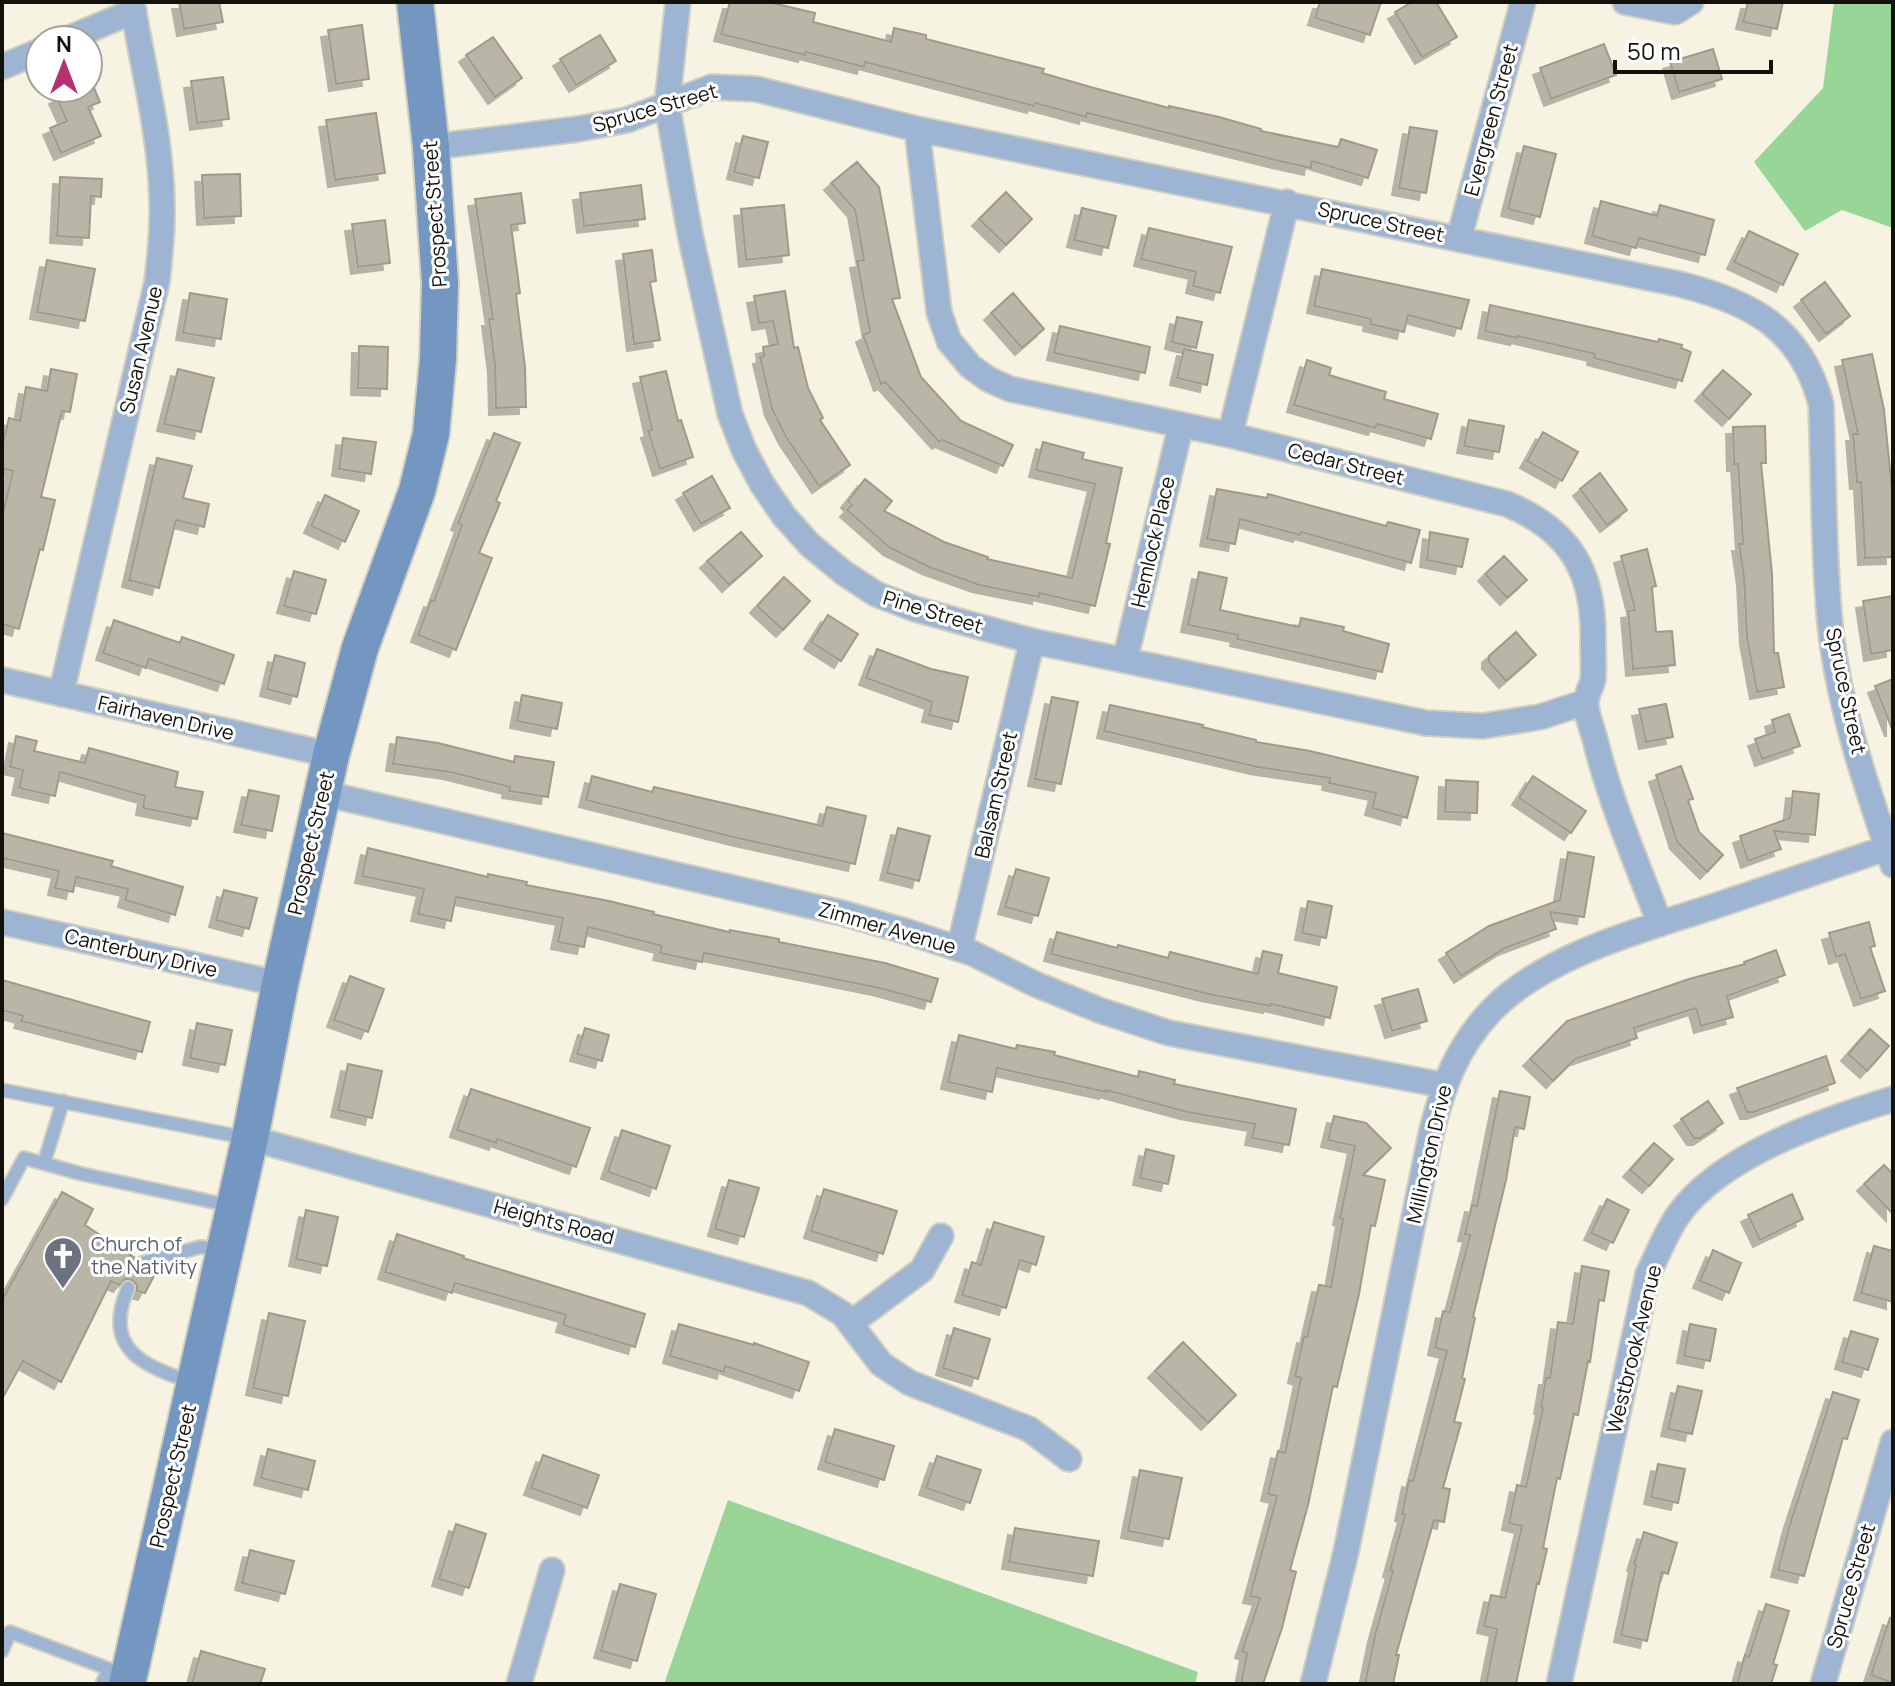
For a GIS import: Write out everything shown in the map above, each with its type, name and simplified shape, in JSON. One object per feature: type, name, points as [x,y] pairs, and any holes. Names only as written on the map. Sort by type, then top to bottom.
[{"type":"main road","name":"Prospect Street","points":[[116,1678],[195,1383],[331,755],[360,648],[417,491],[431,434],[438,359],[440,283],[431,147],[415,2]]},
{"type":"street","name":"Pine Street","points":[[678,2],[667,104],[690,234],[730,414],[744,450],[784,516],[810,545],[844,573],[876,594],[915,609],[1032,641],[1426,723],[1483,726],[1540,717],[1586,702]]},
{"type":"street","name":"Evergreen Street","points":[[1459,238],[1523,2]]},
{"type":"street","points":[[1625,2],[1675,12],[1691,2]]},
{"type":"street","points":[[97,24],[133,6]]},
{"type":"street","name":"Susan Avenue","points":[[61,694],[157,282],[162,241],[159,159],[133,6]]},
{"type":"street","points":[[2,67],[24,58]]},
{"type":"street","name":"Spruce Street","points":[[431,147],[627,120],[712,87],[756,89],[917,129],[1287,202],[1718,294],[1747,307],[1786,337],[1802,355],[1814,379],[1821,404],[1830,626],[1840,683],[1890,857]]},
{"type":"street","name":"Cedar Street","points":[[917,129],[939,312],[949,341],[970,366],[988,379],[1010,389],[1230,435],[1507,504],[1547,525],[1566,543],[1590,589],[1594,613],[1593,681],[1586,702],[1601,766],[1660,924]]},
{"type":"street","points":[[1230,435],[1287,202]]},
{"type":"street","name":"Hemlock Place","points":[[1125,660],[1181,425]]},
{"type":"street","name":"Balsam Street","points":[[959,949],[1032,641]]},
{"type":"street","name":"Fairhaven Drive","points":[[2,680],[331,755]]},
{"type":"street","name":"Zimmer Avenue","points":[[322,793],[842,913],[959,949],[1099,1010],[1169,1033],[1443,1085]]},
{"type":"street","name":"Millington Drive","points":[[1313,1684],[1346,1552],[1431,1134],[1443,1085],[1472,1033],[1493,1008],[1554,965],[1660,924],[1890,857]]},
{"type":"street","name":"Canterbury Drive","points":[[2,922],[280,984]]},
{"type":"street","name":"Westbrook Avenue","points":[[1559,1684],[1648,1274],[1679,1214],[1702,1188],[1750,1153],[1893,1099]]},
{"type":"street","name":"Heights Road","points":[[250,1138],[808,1293],[843,1314],[881,1364],[910,1383],[1029,1429],[1069,1459]]},
{"type":"street","points":[[851,1323],[922,1270],[941,1236]]},
{"type":"street","name":"Spruce Street","points":[[1823,1684],[1893,1442]]},
{"type":"street","points":[[519,1684],[552,1570]]},
{"type":"lane","points":[[2,1090],[250,1138]]},
{"type":"lane","points":[[44,1163],[63,1101]]},
{"type":"lane","points":[[2,1199],[24,1158],[234,1207]]},
{"type":"lane","points":[[142,1263],[200,1247],[225,1249]]},
{"type":"lane","points":[[128,1288],[119,1324],[130,1351],[139,1361],[160,1372],[195,1383]]},
{"type":"lane","points":[[2,1651],[10,1632],[116,1678]]},
{"type":"green space","points":[[1834,2],[1893,2],[1893,228],[1842,210],[1805,231],[1754,162],[1823,88]]},
{"type":"green space","points":[[728,1500],[1198,1672],[1195,1684],[664,1684]]},
{"type":"building","points":[[179,2],[219,2],[223,22],[184,29]]},
{"type":"building","points":[[730,2],[768,2],[815,13],[813,22],[891,42],[894,28],[926,35],[926,39],[1044,69],[1042,73],[1169,108],[1219,117],[1261,131],[1338,147],[1341,139],[1377,150],[1368,178],[1312,161],[1311,168],[1087,113],[1086,117],[1035,103],[1034,106],[865,62],[864,67],[806,52],[805,55],[721,34]]},
{"type":"building","points":[[1320,2],[1381,2],[1370,35],[1315,18]]},
{"type":"building","points":[[1412,2],[1436,2],[1457,37],[1422,57],[1395,12]]},
{"type":"building","points":[[1748,2],[1783,2],[1777,29],[1743,22]]},
{"type":"building","points":[[362,25],[369,79],[336,84],[328,30]]},
{"type":"building","points":[[600,35],[616,61],[576,85],[560,59]]},
{"type":"building","points":[[493,37],[522,78],[495,97],[466,55]]},
{"type":"building","points":[[1604,44],[1616,75],[1551,99],[1540,68]]},
{"type":"building","points":[[1713,49],[1722,79],[1679,92],[1670,62]]},
{"type":"building","points":[[223,77],[229,119],[197,123],[191,81]]},
{"type":"building","points":[[59,104],[95,104],[88,107],[101,136],[61,153],[50,128],[67,121]]},
{"type":"building","points":[[376,113],[385,173],[335,180],[326,120]]},
{"type":"building","points":[[1410,127],[1437,131],[1426,193],[1399,188]]},
{"type":"building","points":[[743,136],[768,142],[759,178],[734,172]]},
{"type":"building","points":[[1524,146],[1556,154],[1540,217],[1508,209]]},
{"type":"building","points":[[857,162],[879,187],[900,298],[892,299],[921,377],[961,421],[1013,445],[1003,466],[942,440],[939,442],[885,382],[881,384],[863,335],[870,332],[857,261],[864,260],[855,210],[831,183]]},
{"type":"building","points":[[240,174],[241,216],[204,218],[202,175]]},
{"type":"building","points":[[60,177],[102,179],[101,197],[91,196],[89,238],[57,236]]},
{"type":"building","points":[[641,185],[645,219],[584,226],[580,193]]},
{"type":"building","points":[[1006,192],[1032,219],[1006,245],[979,219]]},
{"type":"building","points":[[521,193],[525,223],[511,225],[520,293],[516,294],[525,367],[526,407],[496,408],[489,319],[493,319],[475,199]]},
{"type":"building","points":[[1601,201],[1657,216],[1660,205],[1714,220],[1705,255],[1639,238],[1636,248],[1592,236]]},
{"type":"building","points":[[784,205],[789,255],[746,260],[741,209]]},
{"type":"building","points":[[1082,208],[1116,216],[1108,248],[1074,240]]},
{"type":"building","points":[[385,220],[390,263],[358,267],[352,224]]},
{"type":"building","points":[[1149,228],[1232,247],[1220,293],[1193,286],[1196,272],[1141,259]]},
{"type":"building","points":[[1749,231],[1798,254],[1783,285],[1734,262]]},
{"type":"building","points":[[652,250],[656,281],[650,282],[660,340],[634,344],[623,254]]},
{"type":"building","points":[[47,260],[95,269],[85,321],[37,312]]},
{"type":"building","points":[[1322,269],[1469,300],[1461,329],[1408,315],[1404,332],[1370,324],[1371,319],[1314,306]]},
{"type":"building","points":[[1825,282],[1850,316],[1826,334],[1801,300]]},
{"type":"building","points":[[785,291],[794,348],[798,347],[808,388],[823,418],[820,420],[850,465],[819,486],[786,437],[772,409],[760,357],[764,356],[763,347],[778,344],[773,321],[759,323],[754,296]]},
{"type":"building","points":[[190,293],[227,299],[221,339],[183,333]]},
{"type":"building","points":[[1013,293],[1044,329],[1022,348],[991,313]]},
{"type":"building","points":[[1490,305],[1682,345],[1681,348],[1691,352],[1682,381],[1594,358],[1595,354],[1485,331]]},
{"type":"building","points":[[1177,317],[1202,322],[1196,348],[1172,342]]},
{"type":"building","points":[[1060,326],[1150,347],[1145,373],[1054,353]]},
{"type":"building","points":[[359,346],[388,347],[387,389],[358,388]]},
{"type":"building","points":[[1184,349],[1213,355],[1207,385],[1177,378]]},
{"type":"building","points":[[1872,354],[1884,410],[1893,500],[1893,557],[1865,558],[1861,482],[1857,482],[1853,434],[1858,434],[1842,360]]},
{"type":"building","points":[[1307,360],[1331,368],[1329,375],[1386,392],[1384,399],[1438,414],[1431,439],[1377,424],[1375,428],[1294,405]]},
{"type":"building","points":[[51,369],[77,374],[70,412],[62,411],[41,497],[55,500],[19,629],[2,624],[2,517],[13,471],[2,468],[2,447],[9,418],[20,421],[26,387],[47,391]]},
{"type":"building","points":[[178,369],[214,378],[201,432],[164,424]]},
{"type":"building","points":[[1723,370],[1751,394],[1729,419],[1702,394]]},
{"type":"building","points":[[666,371],[678,421],[681,420],[693,457],[660,469],[648,431],[652,430],[640,377]]},
{"type":"building","points":[[1469,420],[1504,426],[1499,452],[1464,446]]},
{"type":"building","points":[[1765,426],[1766,463],[1761,463],[1772,574],[1774,653],[1778,653],[1784,687],[1757,692],[1747,638],[1739,544],[1743,544],[1738,464],[1734,464],[1733,427]]},
{"type":"building","points":[[1543,432],[1578,452],[1562,481],[1527,461]]},
{"type":"building","points":[[494,433],[520,443],[479,553],[492,558],[456,650],[418,635],[431,600],[434,601],[462,525],[458,523]]},
{"type":"building","points":[[343,438],[376,442],[371,474],[339,469]]},
{"type":"building","points":[[1043,442],[1084,453],[1082,459],[1122,468],[1106,543],[1110,544],[1095,606],[1039,593],[1039,597],[979,585],[929,567],[890,548],[847,510],[852,505],[848,501],[865,479],[892,501],[884,511],[944,542],[987,559],[1072,578],[1095,484],[1036,470]]},
{"type":"building","points":[[157,458],[192,466],[183,498],[209,504],[204,527],[176,520],[159,588],[129,580]]},
{"type":"building","points":[[1600,473],[1627,510],[1607,525],[1580,489]]},
{"type":"building","points":[[712,476],[730,508],[701,524],[683,493]]},
{"type":"building","points":[[1217,489],[1267,498],[1268,494],[1386,526],[1388,522],[1420,530],[1411,563],[1301,532],[1300,535],[1240,519],[1235,544],[1207,539]]},
{"type":"building","points":[[325,495],[359,511],[345,542],[311,526]]},
{"type":"building","points":[[741,532],[762,556],[729,585],[707,561]]},
{"type":"building","points":[[1430,532],[1468,539],[1462,567],[1427,560]]},
{"type":"building","points":[[1647,549],[1656,586],[1652,587],[1656,632],[1672,631],[1675,665],[1633,669],[1628,611],[1635,610],[1621,556]]},
{"type":"building","points":[[1504,556],[1527,580],[1507,598],[1485,574]]},
{"type":"building","points":[[294,571],[326,580],[316,614],[284,606]]},
{"type":"building","points":[[1199,572],[1227,578],[1220,610],[1299,627],[1301,618],[1344,627],[1343,631],[1389,644],[1382,672],[1188,625]]},
{"type":"building","points":[[784,577],[810,601],[783,630],[757,606]]},
{"type":"building","points":[[1893,596],[1893,650],[1871,654],[1863,601]]},
{"type":"building","points":[[828,615],[858,634],[841,661],[811,642]]},
{"type":"building","points":[[114,620],[180,643],[182,637],[234,655],[224,684],[149,659],[146,668],[103,653]]},
{"type":"building","points":[[1516,632],[1536,655],[1506,681],[1489,662],[1489,656]]},
{"type":"building","points":[[877,649],[931,669],[968,677],[958,722],[929,715],[932,702],[866,678]]},
{"type":"building","points":[[275,655],[305,663],[297,697],[267,689]]},
{"type":"building","points":[[1893,679],[1893,729],[1892,729],[1875,686]]},
{"type":"building","points":[[522,695],[562,703],[557,729],[517,721]]},
{"type":"building","points":[[1052,697],[1078,702],[1061,784],[1035,779]]},
{"type":"building","points":[[1666,704],[1673,737],[1646,742],[1639,709]]},
{"type":"building","points":[[1110,705],[1203,725],[1256,742],[1310,751],[1418,777],[1407,818],[1372,808],[1376,793],[1329,783],[1330,778],[1257,767],[1104,731]]},
{"type":"building","points":[[1789,714],[1800,746],[1762,759],[1755,739],[1775,732],[1772,720]]},
{"type":"building","points":[[16,736],[37,741],[34,751],[85,763],[89,748],[178,772],[175,787],[203,792],[197,819],[143,808],[145,796],[60,772],[55,796],[19,788],[23,770],[10,767]]},
{"type":"building","points":[[397,737],[438,743],[514,762],[515,756],[554,762],[548,797],[509,791],[510,787],[450,772],[393,764]]},
{"type":"building","points":[[1681,766],[1693,799],[1688,800],[1699,832],[1723,855],[1707,872],[1677,842],[1656,775]]},
{"type":"building","points":[[592,776],[652,792],[654,787],[822,826],[827,807],[866,816],[855,864],[586,800]]},
{"type":"building","points":[[1533,776],[1586,811],[1571,833],[1519,798]]},
{"type":"building","points":[[1446,780],[1478,782],[1477,813],[1445,812]]},
{"type":"building","points":[[249,790],[279,796],[272,831],[241,825]]},
{"type":"building","points":[[1793,791],[1819,794],[1815,835],[1774,831],[1781,849],[1748,861],[1740,836],[1790,818]]},
{"type":"building","points":[[898,828],[930,836],[919,881],[887,873]]},
{"type":"building","points":[[2,833],[113,861],[111,866],[183,887],[175,915],[125,900],[128,889],[76,877],[73,892],[55,888],[59,871],[2,858]]},
{"type":"building","points":[[368,848],[488,877],[488,874],[527,882],[526,885],[609,901],[729,932],[779,939],[779,942],[885,963],[938,979],[931,1002],[879,988],[704,953],[702,962],[660,953],[662,946],[588,927],[584,947],[558,942],[563,918],[456,897],[451,921],[418,914],[424,889],[362,876]]},
{"type":"building","points":[[1568,852],[1594,857],[1584,917],[1550,912],[1556,929],[1505,948],[1461,976],[1446,953],[1489,926],[1560,900]]},
{"type":"building","points":[[1016,869],[1049,878],[1038,916],[1005,907]]},
{"type":"building","points":[[224,890],[257,898],[249,929],[216,920]]},
{"type":"building","points":[[1308,901],[1332,906],[1326,938],[1302,933]]},
{"type":"building","points":[[1869,922],[1875,946],[1870,947],[1885,991],[1861,999],[1845,954],[1836,957],[1829,933]]},
{"type":"building","points":[[1057,932],[1168,958],[1170,952],[1258,974],[1263,951],[1282,955],[1278,973],[1337,987],[1330,1018],[1208,994],[1051,954]]},
{"type":"building","points":[[1776,950],[1785,975],[1727,996],[1733,1017],[1701,1026],[1696,1008],[1634,1028],[1637,1038],[1575,1059],[1553,1081],[1530,1059],[1567,1021],[1689,979],[1745,964]]},
{"type":"building","points":[[350,976],[384,989],[368,1032],[334,1020]]},
{"type":"building","points":[[2,980],[150,1022],[142,1052],[21,1021],[23,1016],[2,1010]]},
{"type":"building","points":[[1418,989],[1427,1021],[1392,1031],[1382,999]]},
{"type":"building","points":[[197,1023],[232,1030],[225,1065],[190,1058]]},
{"type":"building","points":[[585,1028],[609,1035],[602,1061],[577,1054]]},
{"type":"building","points":[[1870,1029],[1889,1046],[1867,1071],[1848,1054]]},
{"type":"building","points":[[959,1035],[1016,1049],[1017,1045],[1055,1052],[1054,1055],[1138,1077],[1139,1071],[1175,1080],[1174,1084],[1296,1109],[1289,1145],[1252,1138],[1255,1124],[1187,1112],[1106,1090],[997,1068],[992,1092],[948,1082]]},
{"type":"building","points":[[1826,1056],[1835,1083],[1747,1112],[1737,1088]]},
{"type":"building","points":[[348,1064],[382,1071],[372,1118],[338,1110]]},
{"type":"building","points":[[471,1089],[590,1128],[576,1167],[497,1139],[496,1143],[457,1130]]},
{"type":"building","points":[[1500,1091],[1530,1097],[1524,1129],[1515,1127],[1506,1180],[1473,1317],[1462,1378],[1465,1379],[1454,1422],[1461,1423],[1443,1488],[1450,1489],[1444,1522],[1434,1520],[1396,1655],[1399,1655],[1393,1684],[1365,1684],[1393,1571],[1390,1570],[1405,1515],[1402,1514],[1409,1480],[1413,1481],[1447,1351],[1435,1348],[1443,1311],[1450,1312],[1470,1235],[1465,1234],[1472,1205],[1477,1206]]},
{"type":"building","points":[[1708,1101],[1723,1123],[1700,1138],[1694,1138],[1681,1119]]},
{"type":"building","points":[[1334,1116],[1366,1123],[1391,1148],[1363,1175],[1385,1180],[1375,1226],[1371,1225],[1359,1294],[1337,1387],[1333,1386],[1308,1505],[1290,1570],[1296,1572],[1282,1628],[1263,1684],[1241,1684],[1247,1653],[1242,1651],[1260,1598],[1250,1596],[1277,1496],[1268,1494],[1278,1451],[1285,1453],[1301,1378],[1295,1376],[1319,1285],[1331,1287],[1343,1219],[1340,1218],[1355,1146],[1328,1140]]},
{"type":"building","points":[[622,1130],[670,1146],[656,1189],[608,1172]]},
{"type":"building","points":[[1654,1143],[1673,1159],[1649,1186],[1630,1170]]},
{"type":"building","points":[[1146,1149],[1174,1156],[1168,1184],[1140,1178]]},
{"type":"building","points":[[1884,1165],[1893,1174],[1893,1214],[1864,1184]]},
{"type":"building","points":[[729,1180],[759,1188],[744,1237],[715,1229]]},
{"type":"building","points":[[824,1189],[897,1211],[883,1254],[811,1231]]},
{"type":"building","points":[[62,1192],[93,1209],[85,1225],[135,1258],[133,1265],[136,1270],[156,1272],[145,1293],[137,1291],[137,1285],[132,1280],[125,1279],[120,1285],[111,1281],[61,1382],[23,1361],[2,1399],[2,1300]]},
{"type":"building","points":[[1792,1194],[1803,1219],[1760,1240],[1748,1215]]},
{"type":"building","points":[[1607,1199],[1629,1210],[1613,1243],[1591,1233]]},
{"type":"building","points":[[306,1210],[338,1217],[327,1266],[296,1259]]},
{"type":"building","points":[[994,1222],[1044,1237],[1036,1265],[1020,1260],[1006,1308],[962,1295],[972,1262],[981,1265]]},
{"type":"building","points":[[397,1234],[463,1258],[645,1314],[635,1347],[563,1325],[566,1315],[455,1283],[452,1293],[385,1272]]},
{"type":"building","points":[[1874,1246],[1893,1251],[1893,1302],[1861,1293]]},
{"type":"building","points":[[1713,1250],[1741,1263],[1729,1293],[1700,1281]]},
{"type":"building","points":[[1582,1266],[1609,1271],[1604,1301],[1599,1300],[1578,1415],[1574,1414],[1560,1479],[1557,1478],[1543,1548],[1547,1549],[1516,1684],[1486,1684],[1497,1629],[1484,1626],[1491,1595],[1505,1598],[1522,1526],[1509,1523],[1517,1485],[1526,1487],[1543,1408],[1546,1378],[1550,1378],[1558,1322],[1573,1324]]},
{"type":"building","points":[[269,1313],[305,1321],[288,1396],[253,1388]]},
{"type":"building","points":[[679,1324],[754,1343],[809,1362],[799,1391],[725,1366],[724,1372],[670,1356]]},
{"type":"building","points":[[1690,1324],[1716,1329],[1710,1361],[1684,1356]]},
{"type":"building","points":[[954,1328],[990,1339],[978,1379],[943,1368]]},
{"type":"building","points":[[1851,1331],[1878,1339],[1868,1370],[1842,1362]]},
{"type":"building","points":[[1183,1342],[1236,1395],[1208,1423],[1155,1371]]},
{"type":"building","points":[[1678,1386],[1702,1391],[1692,1434],[1668,1429]]},
{"type":"building","points":[[1833,1392],[1859,1400],[1847,1439],[1843,1438],[1804,1576],[1778,1570],[1790,1524]]},
{"type":"building","points":[[835,1429],[894,1446],[884,1480],[825,1462]]},
{"type":"building","points":[[268,1449],[315,1461],[308,1490],[261,1478]]},
{"type":"building","points":[[543,1455],[599,1475],[587,1508],[531,1488]]},
{"type":"building","points":[[937,1456],[981,1470],[970,1503],[926,1488]]},
{"type":"building","points":[[1658,1464],[1685,1469],[1678,1503],[1651,1497]]},
{"type":"building","points":[[1140,1470],[1182,1478],[1169,1539],[1128,1531]]},
{"type":"building","points":[[456,1524],[486,1534],[469,1588],[439,1579]]},
{"type":"building","points":[[1015,1528],[1099,1541],[1093,1576],[1009,1562]]},
{"type":"building","points":[[1644,1532],[1677,1543],[1668,1574],[1662,1572],[1647,1641],[1621,1635],[1634,1564]]},
{"type":"building","points":[[250,1550],[294,1561],[285,1594],[242,1583]]},
{"type":"building","points":[[620,1584],[656,1594],[637,1661],[601,1651]]},
{"type":"building","points":[[1766,1604],[1789,1611],[1773,1664],[1777,1665],[1771,1684],[1737,1684],[1745,1655],[1749,1657]]},
{"type":"building","points":[[1890,1618],[1893,1619],[1893,1683],[1871,1675]]},
{"type":"building","points":[[201,1651],[265,1669],[260,1684],[192,1684]]},
{"type":"place","name":"Church of the Nativity","points":[[63,1290]]}]
